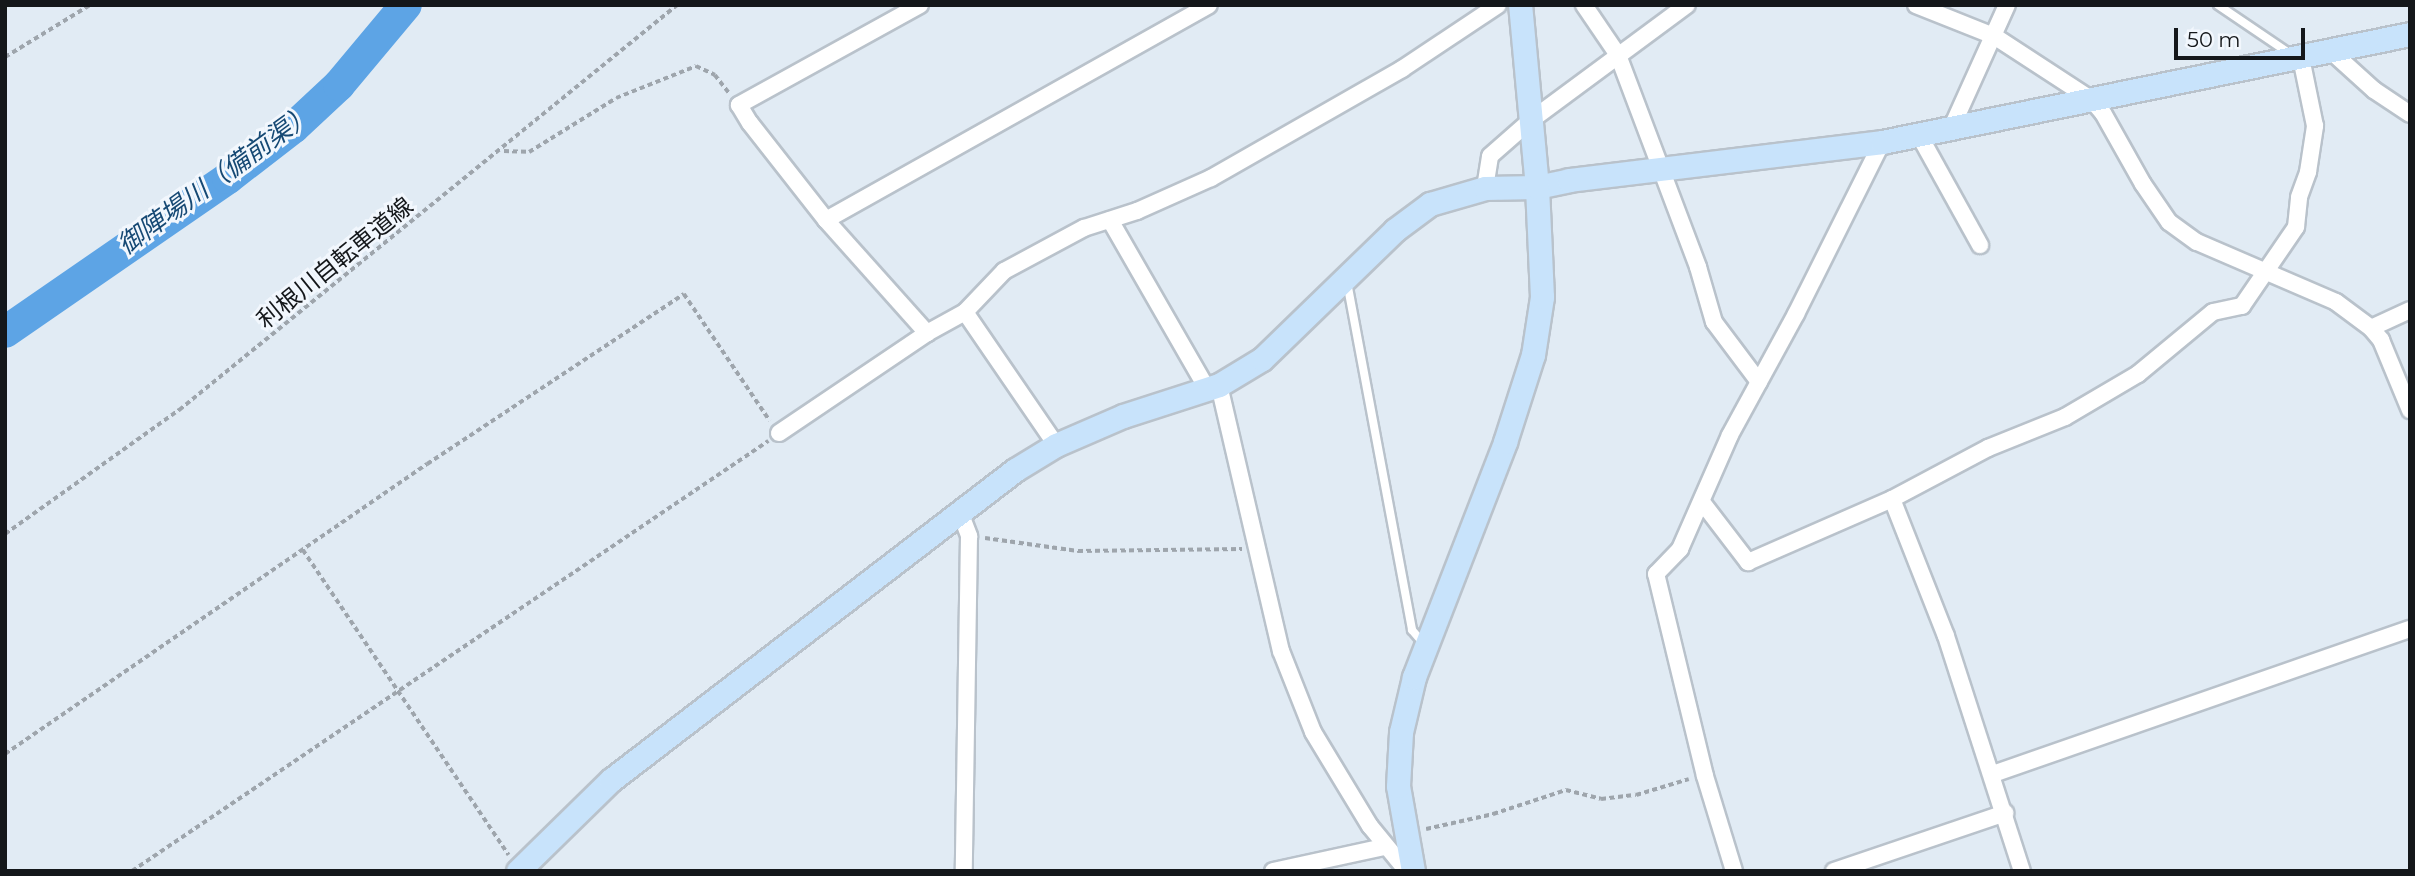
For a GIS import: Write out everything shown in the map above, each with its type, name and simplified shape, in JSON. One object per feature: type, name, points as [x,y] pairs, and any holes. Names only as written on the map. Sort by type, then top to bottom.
[{"type":"street","points":[[920,5],[740,105],[750,123],[826,220],[927,332]]},
{"type":"street","points":[[826,220],[1209,5]]},
{"type":"street","points":[[779,433],[927,332],[965,312],[1004,271],[1084,228],[1110,220],[1210,178],[1402,69],[1498,5]]},
{"type":"street","points":[[1413,871],[1398,786],[1401,733],[1414,677],[1425,646],[1505,442],[1533,355],[1542,297],[1537,187],[1520,5]]},
{"type":"street","points":[[1584,5],[1618,55],[1714,322],[1759,382]]},
{"type":"street","points":[[1485,188],[1490,156],[1530,121],[1687,5]]},
{"type":"street","points":[[1916,5],[1994,36],[2092,100],[2169,222],[2197,242],[2336,302],[2371,328],[2381,340],[2410,410]]},
{"type":"street","points":[[1951,129],[2007,5]]},
{"type":"street","points":[[519,871],[611,780],[1015,470],[1056,446],[1123,416],[1213,387],[1262,359],[1395,230],[1430,204],[1485,188],[1537,187],[1569,180],[1882,142],[2410,34]]},
{"type":"street","points":[[2332,52],[2374,90],[2410,114]]},
{"type":"street","points":[[1702,502],[1748,562],[1892,499],[1988,448],[2065,417],[2138,374],[2213,312],[2242,306],[2296,228],[2299,197],[2308,172],[2315,125],[2298,58]]},
{"type":"street","points":[[1919,135],[1980,245]]},
{"type":"street","points":[[1734,871],[1704,776],[1656,575],[1680,549],[1730,435],[1882,142]]},
{"type":"street","points":[[1110,220],[1213,387],[1257,549],[1281,651],[1313,732],[1384,847],[1407,871]]},
{"type":"street","points":[[2371,328],[2410,310]]},
{"type":"street","points":[[965,312],[1056,446]]},
{"type":"street","points":[[1892,499],[1946,636],[1993,774],[2022,871]]},
{"type":"street","points":[[960,512],[969,536],[964,871]]},
{"type":"street","points":[[1993,774],[2410,629]]},
{"type":"street","points":[[1834,871],[2005,813]]},
{"type":"street","points":[[1273,871],[1384,847]]},
{"type":"lane","points":[[2218,5],[2298,58]]},
{"type":"lane","points":[[1347,279],[1412,630],[1425,646]]},
{"type":"path","points":[[5,57],[89,5]]},
{"type":"path","name":"利根川自転車道線","points":[[5,534],[180,410],[677,5]]},
{"type":"path","points":[[501,151],[529,152],[616,98],[696,66],[715,75],[740,105]]},
{"type":"path","points":[[5,754],[684,294],[779,433],[132,871]]},
{"type":"path","points":[[969,536],[1078,551],[1257,549]]},
{"type":"path","points":[[303,550],[400,690],[519,871]]},
{"type":"path","points":[[1406,834],[1493,814],[1566,790],[1601,799],[1636,795],[1704,776]]},
{"type":"waterway","name":"御陣場川（備前渠）","points":[[5,332],[228,178],[294,127],[339,85],[406,5]]}]
